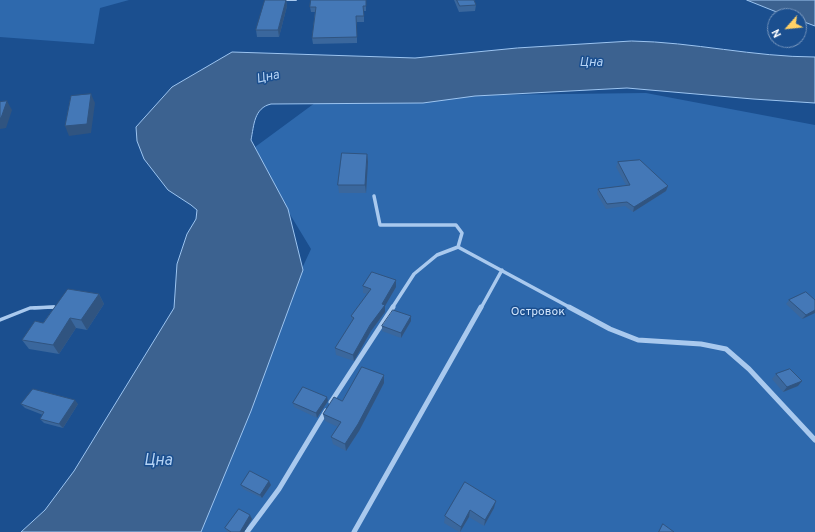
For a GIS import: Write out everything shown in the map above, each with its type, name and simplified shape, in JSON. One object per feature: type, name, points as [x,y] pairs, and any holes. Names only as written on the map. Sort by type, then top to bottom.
[{"type":"street","points":[[374,196],[380,225],[456,224],[462,233],[458,247]]},
{"type":"street","points":[[247,532],[279,489],[318,424],[414,274],[437,255],[458,247],[610,329],[638,340],[701,344],[726,349],[749,368],[815,440]]},
{"type":"street","points":[[354,532],[502,270]]},
{"type":"lane","points":[[281,0],[296,0]]},
{"type":"lane","points":[[0,320],[30,308],[54,307]]},
{"type":"green space","points":[[0,0],[129,0],[100,8],[94,44],[0,37]]},
{"type":"green space","name":"Островок","points":[[646,93],[815,125],[815,532],[150,532],[229,427],[311,249],[251,150],[323,97]]},
{"type":"water","points":[[747,0],[815,0],[815,26],[807,23],[807,8],[767,8]]},
{"type":"water","name":"Цна","points":[[632,41],[678,44],[769,55],[815,57],[815,103],[627,88],[475,96],[423,103],[271,104],[265,106],[258,113],[254,123],[251,140],[288,209],[303,270],[251,411],[201,532],[21,532],[45,510],[74,471],[174,308],[177,264],[187,234],[196,219],[197,210],[168,190],[144,159],[137,141],[136,127],[172,87],[232,52],[415,58],[517,48]]},
{"type":"building","points":[[265,0],[286,0],[278,30],[256,30]]},
{"type":"building","points":[[311,0],[366,0],[366,6],[363,6],[364,16],[356,16],[357,37],[312,38],[316,7],[310,7]]},
{"type":"building","points":[[457,0],[474,0],[476,5],[460,6]]},
{"type":"building","points":[[91,94],[87,124],[65,126],[71,96]]},
{"type":"building","points":[[7,101],[1,118],[0,118],[0,102]]},
{"type":"building","points":[[342,153],[367,154],[365,185],[338,185]]},
{"type":"building","points":[[640,160],[668,186],[634,207],[627,202],[607,204],[598,189],[630,185],[618,162]]},
{"type":"building","points":[[372,272],[396,280],[382,304],[385,305],[370,325],[353,355],[335,348],[354,318],[351,316],[371,289],[363,286]]},
{"type":"building","points":[[68,289],[99,294],[81,320],[70,318],[53,345],[22,340],[35,321],[43,323]]},
{"type":"building","points":[[806,292],[815,300],[815,310],[806,315],[789,300]]},
{"type":"building","points":[[393,310],[411,316],[401,333],[382,326]]},
{"type":"building","points":[[362,367],[384,375],[358,424],[345,444],[331,437],[341,422],[323,414],[334,397],[342,401]]},
{"type":"building","points":[[790,369],[802,381],[787,387],[776,374]]},
{"type":"building","points":[[303,387],[327,397],[316,413],[293,403]]},
{"type":"building","points":[[33,389],[75,400],[59,424],[40,419],[44,412],[21,404]]},
{"type":"building","points":[[250,471],[269,481],[260,495],[241,485]]},
{"type":"building","points":[[465,482],[496,501],[485,520],[470,510],[461,527],[445,516]]},
{"type":"building","points":[[239,509],[250,515],[240,532],[231,532],[225,528]]},
{"type":"building","points":[[663,524],[674,532],[659,532]]}]
